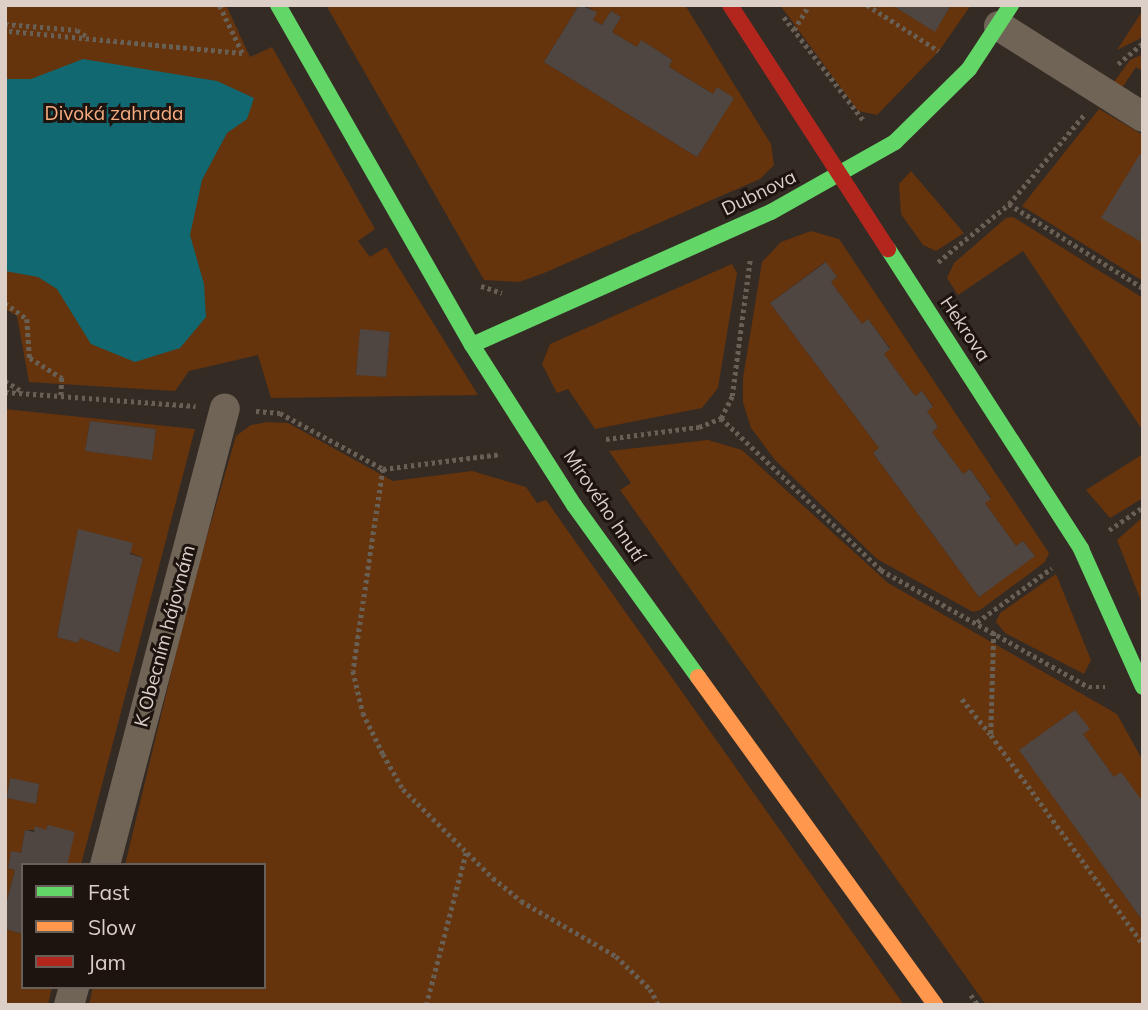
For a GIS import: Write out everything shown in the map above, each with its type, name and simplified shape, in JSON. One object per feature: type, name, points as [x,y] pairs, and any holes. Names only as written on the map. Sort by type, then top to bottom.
[{"type":"street","name":"Mírového hnutí","points":[[278,5],[472,345],[574,505],[935,1005]]},
{"type":"street","name":"Hekrova","points":[[730,5],[1081,549],[1143,687]]},
{"type":"street","name":"Dubnova","points":[[472,345],[750,222],[839,177],[895,142],[932,110],[1005,16]]},
{"type":"street","points":[[1005,16],[1101,91],[1143,117]]},
{"type":"street","name":"K Obecním hájovnám","points":[[106,863],[225,408]]},
{"type":"path","points":[[7,32],[242,53],[219,5]]},
{"type":"path","points":[[794,30],[809,5]]},
{"type":"path","points":[[867,5],[945,55],[938,64]]},
{"type":"path","points":[[782,14],[856,116],[866,122],[878,122]]},
{"type":"path","points":[[5,24],[77,30],[91,39]]},
{"type":"path","points":[[7,32],[16,25]]},
{"type":"path","points":[[929,270],[1009,204],[1101,91],[1123,55],[1143,43]]},
{"type":"path","points":[[1009,204],[1143,288]]},
{"type":"path","points":[[607,439],[699,427],[721,418],[732,396],[752,246],[750,222]]},
{"type":"path","points":[[5,303],[27,319],[30,358],[62,378],[61,395]]},
{"type":"path","points":[[5,380],[23,393]]},
{"type":"path","points":[[5,392],[280,413],[383,470],[505,453]]},
{"type":"path","points":[[721,418],[881,570],[1089,687],[1112,688]]},
{"type":"path","points":[[383,470],[352,671],[363,713],[403,789],[466,852],[521,901],[616,956],[650,989],[659,1005]]},
{"type":"path","points":[[991,735],[994,632]]},
{"type":"path","points":[[962,699],[1143,944]]},
{"type":"path","points":[[426,1005],[466,852]]},
{"type":"green space","name":"Divoká zahrada","points":[[5,5],[226,5],[250,57],[272,47],[375,229],[358,241],[370,257],[386,247],[478,395],[271,398],[258,355],[189,371],[175,391],[29,382],[17,316],[5,309]],"holes":[[[361,330],[390,332],[386,377],[356,374]]]},
{"type":"green space","points":[[326,5],[579,5],[544,62],[697,157],[733,98],[718,88],[713,94],[669,67],[672,60],[642,41],[637,47],[612,32],[621,17],[611,11],[602,25],[593,20],[596,12],[584,5],[685,5],[771,144],[774,165],[760,179],[544,273],[519,282],[484,280]]},
{"type":"green space","points":[[780,5],[892,5],[935,31],[951,5],[971,5],[939,51],[877,115],[858,111]]},
{"type":"green space","points":[[1143,10],[1143,37],[1117,50]]},
{"type":"green space","points":[[1143,54],[1143,71],[1136,67],[1122,88],[1114,82],[1130,60]]},
{"type":"green space","points":[[1099,109],[1143,135],[1143,156],[1102,217],[1143,243],[1143,281],[1022,206]]},
{"type":"green space","points":[[911,171],[964,233],[936,251],[923,245],[901,214],[899,184]]},
{"type":"green space","points":[[1013,217],[1143,298],[1143,431],[1023,251],[958,295],[947,278],[954,263],[1006,218]]},
{"type":"green space","points":[[811,231],[839,239],[1049,553],[1045,562],[980,610],[973,612],[877,559],[775,460],[751,428],[743,402],[743,378],[762,262],[781,242]],"holes":[[[825,262],[837,277],[831,282],[862,324],[868,319],[890,348],[884,354],[915,396],[922,391],[933,406],[927,411],[938,427],[932,432],[963,474],[970,469],[991,498],[985,503],[1016,546],[1023,541],[1034,555],[979,597],[873,453],[879,448],[770,303]]]},
{"type":"green space","points":[[732,264],[737,273],[718,388],[702,408],[595,429],[568,389],[557,393],[542,364],[550,344]]},
{"type":"green space","points":[[5,409],[195,429],[82,863],[66,863],[48,825],[46,830],[25,830],[21,853],[11,852],[8,868],[15,870],[5,908]],"holes":[[[90,421],[156,429],[152,459],[85,451]],[[78,530],[143,558],[119,653],[80,638],[78,643],[57,637]],[[10,779],[39,784],[36,803],[7,798]]]},
{"type":"green space","points":[[288,423],[393,481],[472,471],[526,487],[537,503],[546,500],[904,1005],[89,1005],[93,989],[266,989],[266,863],[125,863],[190,595],[236,436],[251,425]]},
{"type":"green space","points":[[708,440],[742,450],[888,583],[1117,714],[1143,761],[1143,802],[1114,777],[1083,734],[1089,729],[1075,710],[1020,750],[1143,921],[1143,1005],[986,1005],[620,490],[631,483],[609,451]]},
{"type":"green space","points":[[1143,454],[1143,498],[1110,518],[1086,490]]},
{"type":"green space","points":[[1143,517],[1143,606],[1117,540]]},
{"type":"green space","points":[[1056,574],[1091,660],[1084,674],[1005,633],[996,622],[1000,613]]},
{"type":"green space","points":[[5,929],[21,933],[21,989],[52,989],[48,1005],[5,1005]]},
{"type":"water","name":"Divoká zahrada","points":[[83,59],[217,81],[254,98],[247,119],[227,133],[202,180],[190,235],[204,284],[206,317],[180,348],[135,362],[91,344],[57,289],[38,277],[5,271],[5,79],[31,79]]},
{"type":"building","points":[[579,5],[597,12],[593,20],[602,25],[611,11],[621,17],[612,32],[637,47],[641,40],[672,60],[669,67],[713,94],[717,87],[734,98],[697,157],[544,62]]},
{"type":"building","points":[[892,5],[951,5],[935,32]]},
{"type":"building","points":[[1140,154],[1143,156],[1143,243],[1101,218]]},
{"type":"building","points":[[826,262],[837,277],[831,282],[862,324],[868,319],[890,349],[884,354],[915,396],[922,391],[933,407],[927,411],[938,427],[932,432],[963,474],[970,469],[991,499],[985,503],[1016,546],[1023,541],[1035,556],[979,597],[873,453],[879,448],[770,303]]},
{"type":"building","points":[[360,329],[390,332],[386,377],[356,375]]},
{"type":"building","points":[[90,421],[156,429],[152,460],[85,451]]},
{"type":"building","points":[[78,529],[133,543],[130,554],[143,558],[119,653],[80,638],[78,643],[57,637]]},
{"type":"building","points":[[1075,710],[1090,729],[1083,734],[1114,777],[1121,772],[1143,802],[1143,921],[1019,750]]},
{"type":"building","points":[[10,778],[39,784],[36,804],[7,798]]},
{"type":"building","points":[[48,825],[75,832],[67,863],[21,863],[21,933],[5,929],[5,908],[15,870],[8,868],[11,851],[21,853],[25,830],[34,832],[35,826],[46,830]]},
{"type":"traffic: fast","points":[[278,5],[472,345],[574,505],[698,677]]},
{"type":"traffic: fast","points":[[472,345],[771,212],[895,142],[969,69],[1011,5]]},
{"type":"traffic: fast","points":[[888,249],[1081,549],[1143,687]]},
{"type":"traffic: slow","points":[[698,677],[935,1005]]},
{"type":"traffic: jam","points":[[730,5],[888,249]]}]
